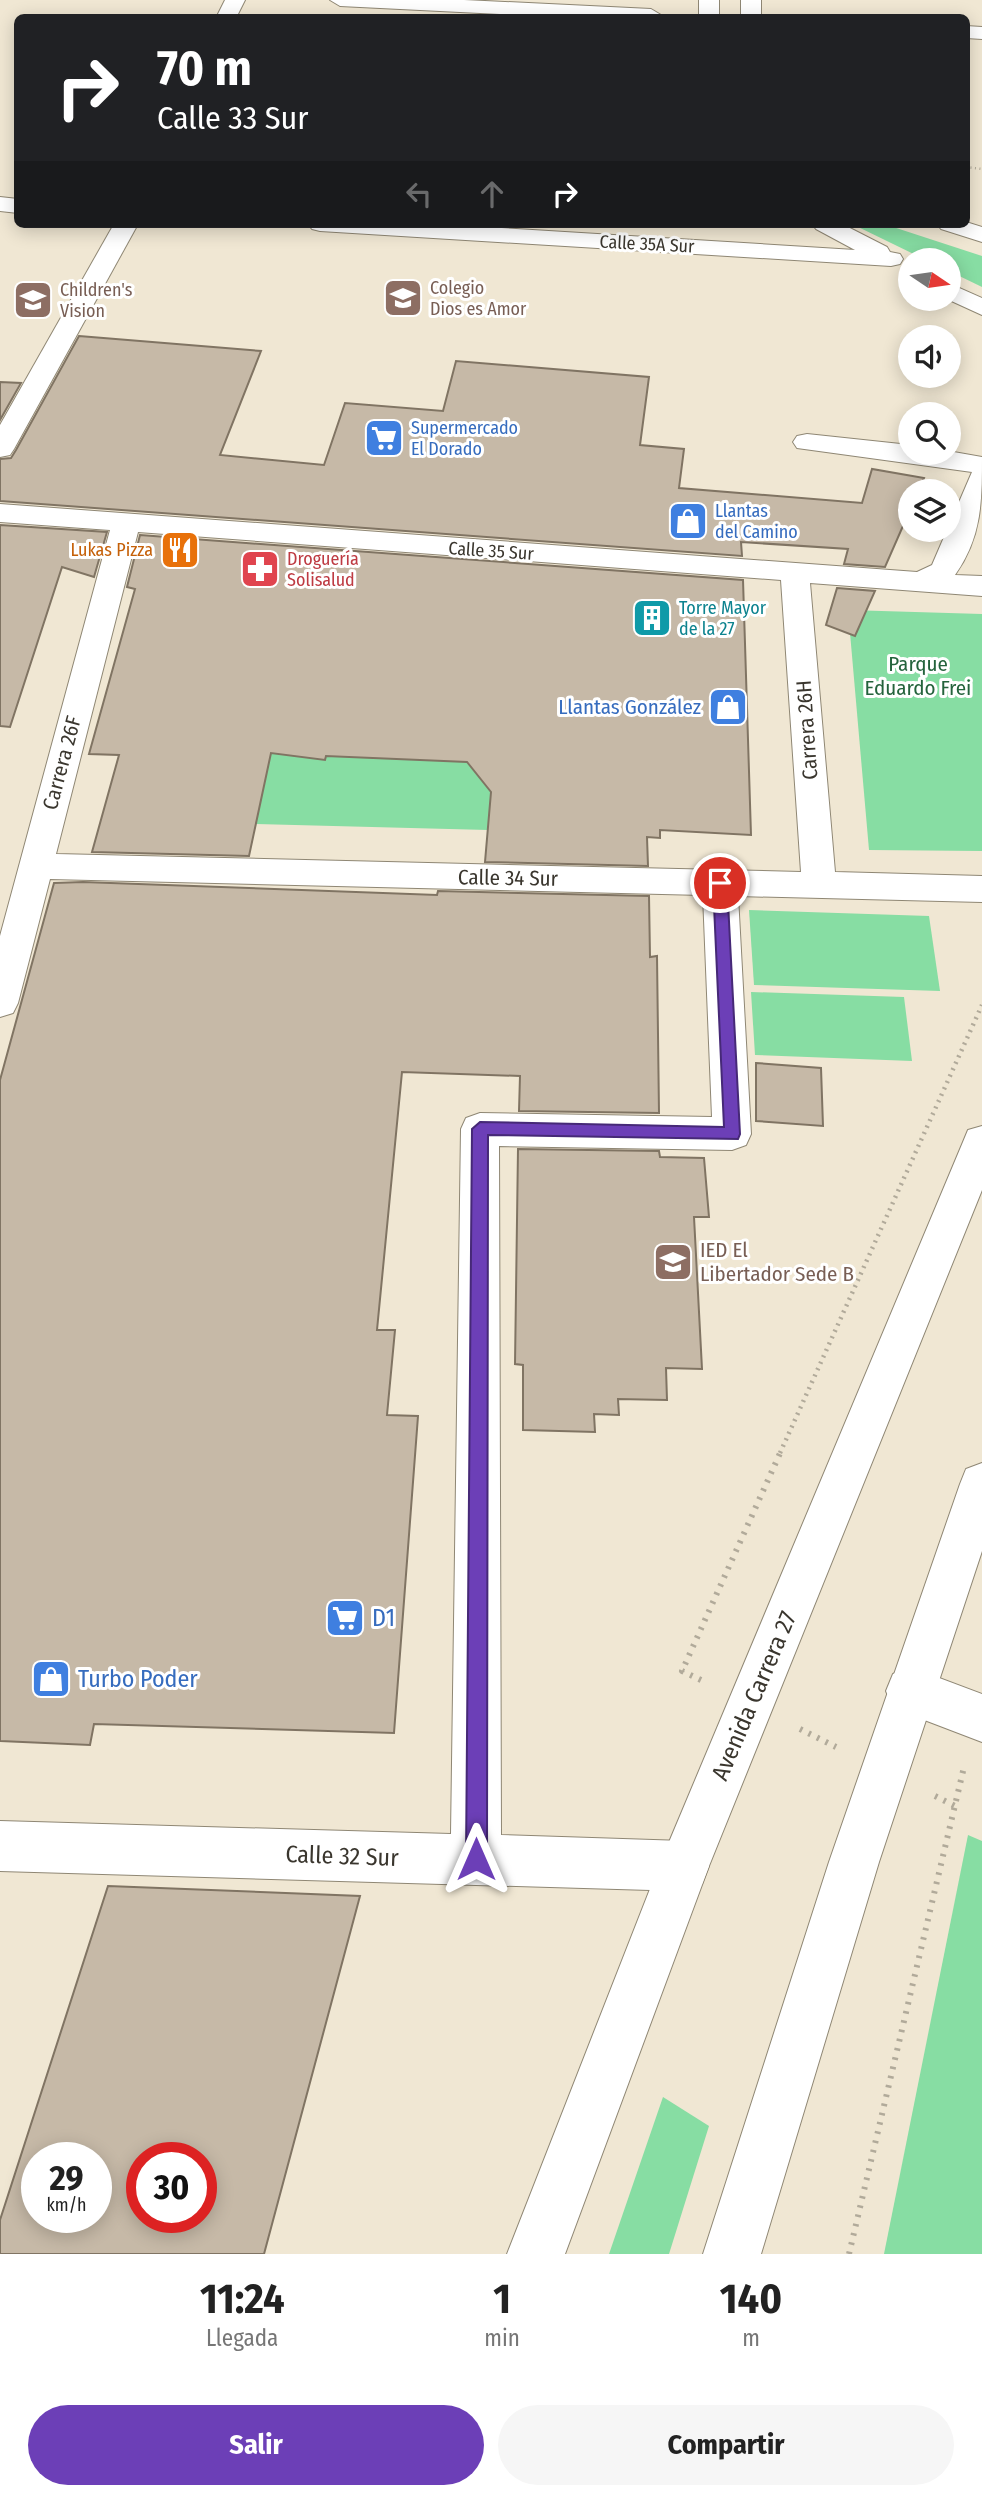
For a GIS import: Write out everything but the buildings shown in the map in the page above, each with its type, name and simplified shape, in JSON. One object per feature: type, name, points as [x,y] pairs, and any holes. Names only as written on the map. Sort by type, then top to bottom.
[{"type":"street","points":[[340,0],[652,11]]},
{"type":"street","points":[[0,449],[124,228]]},
{"type":"street","name":"Calle 35A Sur","points":[[434,228],[624,233],[898,264]]},
{"type":"street","points":[[832,228],[898,263]]},
{"type":"street","points":[[961,228],[982,235]]},
{"type":"street","points":[[961,296],[982,307]]},
{"type":"street","points":[[807,442],[898,452]]},
{"type":"street","points":[[961,461],[982,465]]},
{"type":"street","points":[[920,582],[943,572],[951,560],[982,477]]},
{"type":"street","name":"Calle 35 Sur","points":[[0,513],[982,586]]},
{"type":"street","name":"Carrera 26F","points":[[0,1003],[126,523]]},
{"type":"street","name":"Carrera 26H","points":[[795,574],[819,886]]},
{"type":"street","name":"Calle 34 Sur","points":[[34,866],[982,889]]},
{"type":"street","points":[[476,1859],[480,1129],[732,1134],[720,883]]},
{"type":"street","name":"Avenida Carrera 27","points":[[536,2254],[684,1866],[982,1142]]},
{"type":"street","points":[[732,2254],[885,1771],[982,1484]]},
{"type":"street","points":[[911,1691],[979,1717]]},
{"type":"street","name":"Calle 32 Sur","points":[[0,1846],[684,1866]]},
{"type":"path","points":[[955,1806],[682,1671],[982,1005]]},
{"type":"path","points":[[849,2254],[955,1806],[979,1717]]},
{"type":"green space","points":[[860,228],[896,228],[958,248],[901,248]]},
{"type":"green space","points":[[961,249],[982,256],[982,287],[961,277]]},
{"type":"green space","name":"Parque Eduardo Frei","points":[[848,610],[982,614],[982,851],[869,850]]},
{"type":"green space","points":[[271,753],[494,763],[488,830],[256,824]]},
{"type":"green space","points":[[749,910],[929,916],[940,991],[754,985]]},
{"type":"green space","points":[[751,992],[904,997],[912,1061],[755,1055]]},
{"type":"green space","points":[[968,1835],[982,1841],[982,2254],[884,2254]]},
{"type":"green space","points":[[663,2097],[709,2126],[669,2254],[609,2254]]},
{"type":"place","name":"Colegio Dios es Amor","points":[[403,298]]},
{"type":"place","name":"Children's Vision","points":[[33,300]]},
{"type":"place","name":"Supermercado El Dorado","points":[[384,438]]},
{"type":"place","name":"Llantas del Camino","points":[[688,521]]},
{"type":"place","name":"Lukas Pizza","points":[[180,550]]},
{"type":"place","name":"Droguería Solisalud","points":[[260,569]]},
{"type":"place","name":"Torre Mayor de la 27","points":[[652,618]]},
{"type":"place","name":"Llantas González","points":[[728,707]]},
{"type":"place","name":"IED El Libertador Sede B","points":[[673,1262]]},
{"type":"place","name":"D1","points":[[345,1618]]},
{"type":"place","name":"Turbo Poder","points":[[51,1679]]},
{"type":"route","points":[[476,1859],[480,1129],[732,1134],[720,883]]}]
